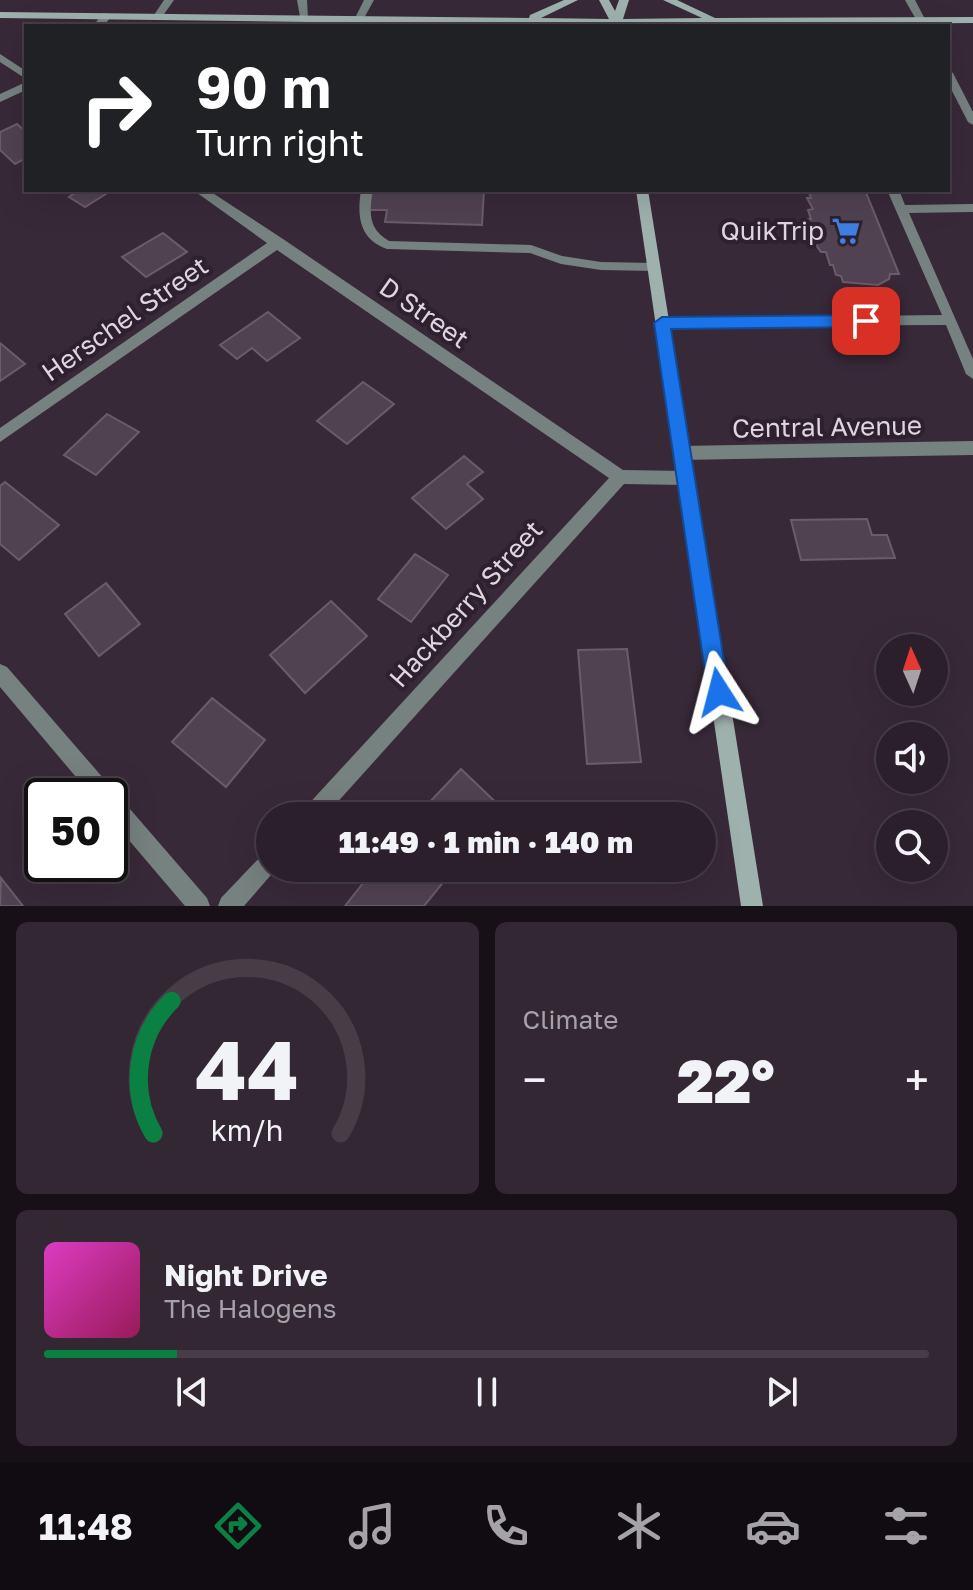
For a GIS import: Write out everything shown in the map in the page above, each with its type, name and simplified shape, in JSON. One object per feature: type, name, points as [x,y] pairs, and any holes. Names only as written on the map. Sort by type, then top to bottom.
[{"type":"main road","points":[[525,20],[573,0]]},
{"type":"main road","points":[[604,0],[617,24]]},
{"type":"main road","points":[[617,24],[624,0]]},
{"type":"main road","points":[[668,0],[713,24]]},
{"type":"main road","points":[[0,15],[305,17],[395,22],[525,20],[617,24],[973,20]]},
{"type":"main road","points":[[525,20],[536,24]]},
{"type":"main road","points":[[642,192],[752,906]]},
{"type":"street","points":[[100,24],[107,15]]},
{"type":"street","points":[[0,57],[24,75]]},
{"type":"street","points":[[0,99],[24,86]]},
{"type":"street","name":"D Street","points":[[202,192],[620,477]]},
{"type":"street","name":"Herschel Street","points":[[0,436],[278,242]]},
{"type":"street","name":"Central Avenue","points":[[681,453],[973,448]]},
{"type":"street","points":[[620,477],[685,478]]},
{"type":"street","name":"Hackberry Street","points":[[324,802],[620,477]]},
{"type":"street","points":[[0,673],[90,778]]},
{"type":"street","points":[[128,823],[199,906]]},
{"type":"street","points":[[229,906],[256,876]]},
{"type":"lane","points":[[159,15],[169,0]]},
{"type":"lane","points":[[302,0],[305,17]]},
{"type":"lane","points":[[360,18],[369,0]]},
{"type":"lane","points":[[910,0],[921,21]]},
{"type":"lane","points":[[950,77],[973,122]]},
{"type":"lane","points":[[367,192],[362,216],[365,225],[375,240],[387,245],[531,249],[561,260],[601,266],[654,267]]},
{"type":"lane","points":[[894,192],[973,374]]},
{"type":"lane","points":[[900,209],[973,208]]},
{"type":"lane","points":[[662,323],[950,320]]},
{"type":"building","points":[[17,124],[24,130],[24,159],[15,164],[0,150],[0,132]]},
{"type":"building","points":[[76,192],[109,192],[85,207],[69,197]]},
{"type":"building","points":[[371,192],[484,192],[482,225],[385,222],[387,210],[367,210]]},
{"type":"building","name":"QuikTrip","points":[[809,192],[866,192],[899,274],[890,274],[889,279],[878,285],[843,282],[830,265],[826,252],[821,252],[814,242],[807,219],[811,219],[808,210],[813,209],[807,198],[811,198]]},
{"type":"building","points":[[163,233],[187,252],[146,277],[122,257]]},
{"type":"building","points":[[268,312],[300,338],[267,361],[252,348],[237,359],[220,345]]},
{"type":"building","points":[[0,343],[25,364],[0,381]]},
{"type":"building","points":[[363,382],[394,404],[347,444],[317,421]]},
{"type":"building","points":[[107,414],[139,432],[96,475],[64,455]]},
{"type":"building","points":[[464,456],[483,472],[467,484],[483,499],[446,529],[412,498]]},
{"type":"building","points":[[5,482],[59,525],[19,560],[0,544],[0,486]]},
{"type":"building","points":[[867,519],[872,535],[887,535],[895,558],[801,560],[791,520]]},
{"type":"building","points":[[415,554],[448,575],[411,622],[378,599]]},
{"type":"building","points":[[106,583],[140,624],[99,656],[65,614]]},
{"type":"building","points":[[331,601],[367,636],[305,693],[270,655]]},
{"type":"building","points":[[627,649],[641,762],[587,764],[578,650]]},
{"type":"building","points":[[212,698],[265,740],[226,787],[172,742]]},
{"type":"building","points":[[461,769],[496,802],[430,802]]},
{"type":"building","points":[[1,878],[23,906],[0,906]]},
{"type":"building","points":[[364,882],[443,882],[424,906],[345,906]]},
{"type":"place","name":"QuikTrip","points":[[846,231]]},
{"type":"route","points":[[719,692],[662,323],[866,321]]}]
